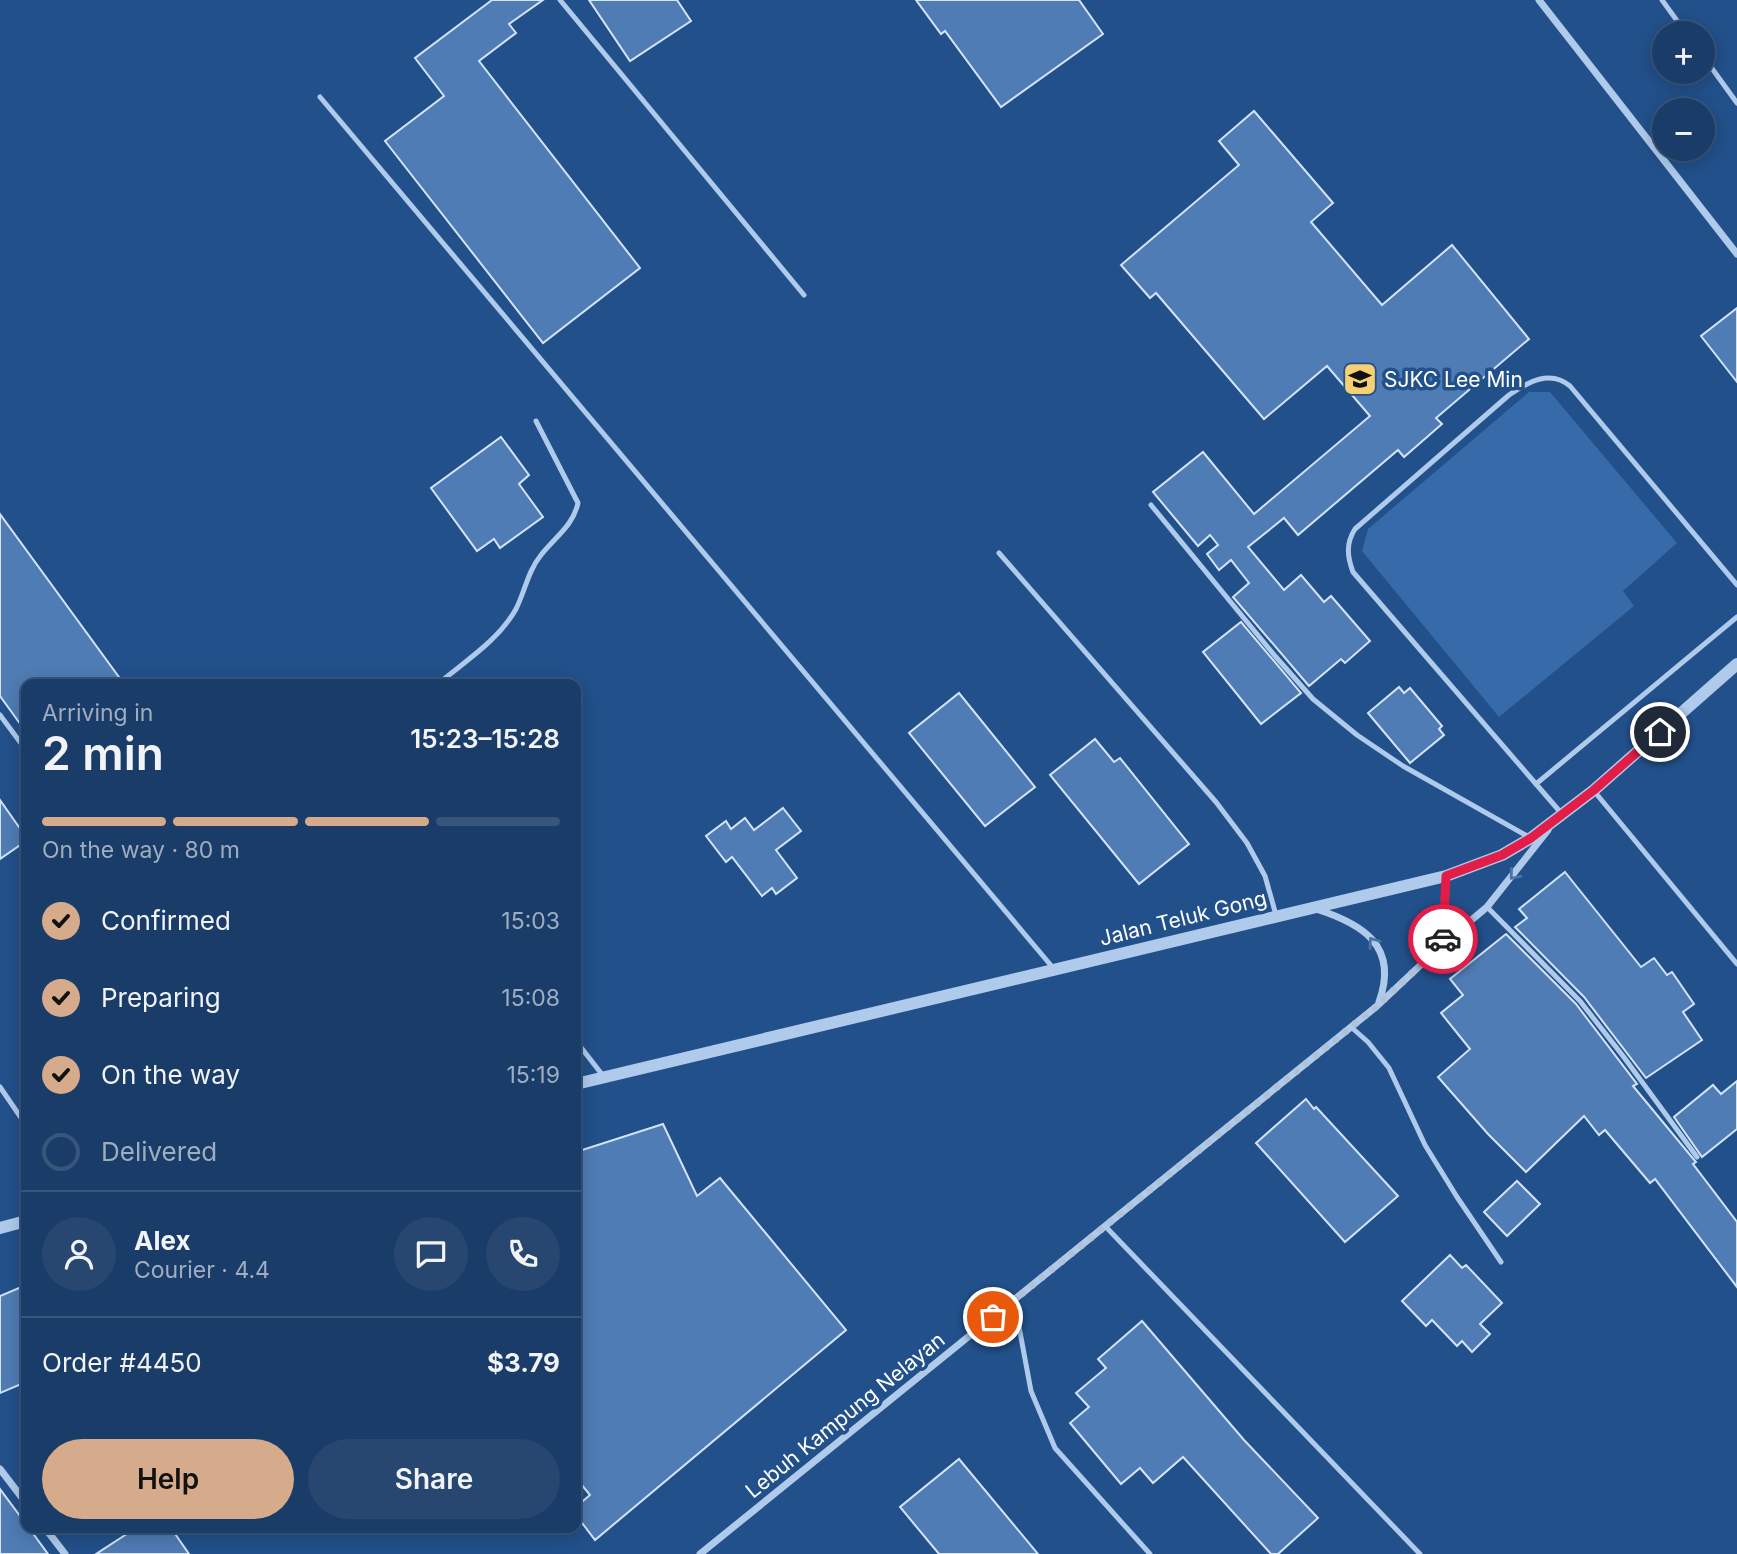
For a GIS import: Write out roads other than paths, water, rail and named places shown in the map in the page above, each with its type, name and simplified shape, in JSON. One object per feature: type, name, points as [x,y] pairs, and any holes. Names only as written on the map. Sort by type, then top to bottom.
[{"type":"street","points":[[1539,0],[1737,254]]},
{"type":"street","name":"Jalan Teluk Gong","points":[[581,1083],[1446,876],[1502,855],[1531,838],[1594,790],[1737,664]]},
{"type":"street","name":"Lebuh Kampung Nelayan","points":[[700,1554],[1377,1006],[1487,907],[1559,817]]},
{"type":"street","points":[[1443,944],[1446,876]]},
{"type":"street","points":[[1308,907],[1358,926],[1378,945],[1385,971],[1383,991],[1377,1006]]},
{"type":"street","points":[[0,1228],[21,1222]]},
{"type":"street","points":[[0,1469],[21,1496]]},
{"type":"street","points":[[49,1533],[65,1554]]},
{"type":"lane","points":[[560,0],[804,295]]},
{"type":"lane","points":[[1662,0],[1677,21]]},
{"type":"lane","points":[[1715,73],[1737,103]]},
{"type":"lane","points":[[320,97],[1054,969]]},
{"type":"lane","points":[[1559,817],[1536,784],[1353,572],[1348,545],[1355,529],[1509,395],[1532,381],[1559,379],[1570,386],[1737,584]]},
{"type":"lane","points":[[444,679],[505,625],[515,610],[533,568],[576,513],[578,503],[536,421]]},
{"type":"lane","points":[[1151,505],[1313,699],[1357,735],[1403,766],[1531,838]]},
{"type":"lane","points":[[999,553],[1247,843],[1265,876],[1276,915]]},
{"type":"lane","points":[[1536,784],[1737,617]]},
{"type":"lane","points":[[0,715],[21,743]]},
{"type":"lane","points":[[1594,790],[1737,964]]},
{"type":"lane","points":[[1487,907],[1580,1001],[1654,1096],[1697,1157]]},
{"type":"lane","points":[[1351,1027],[1368,1042],[1389,1068],[1424,1145],[1501,1262]]},
{"type":"lane","points":[[581,1047],[604,1077]]},
{"type":"lane","points":[[0,1087],[21,1118]]},
{"type":"lane","points":[[1105,1226],[1420,1554]]},
{"type":"lane","points":[[1014,1300],[1031,1391],[1055,1448],[1150,1554]]},
{"type":"place","name":"SJKC Lee Min","points":[[1360,379]]}]
